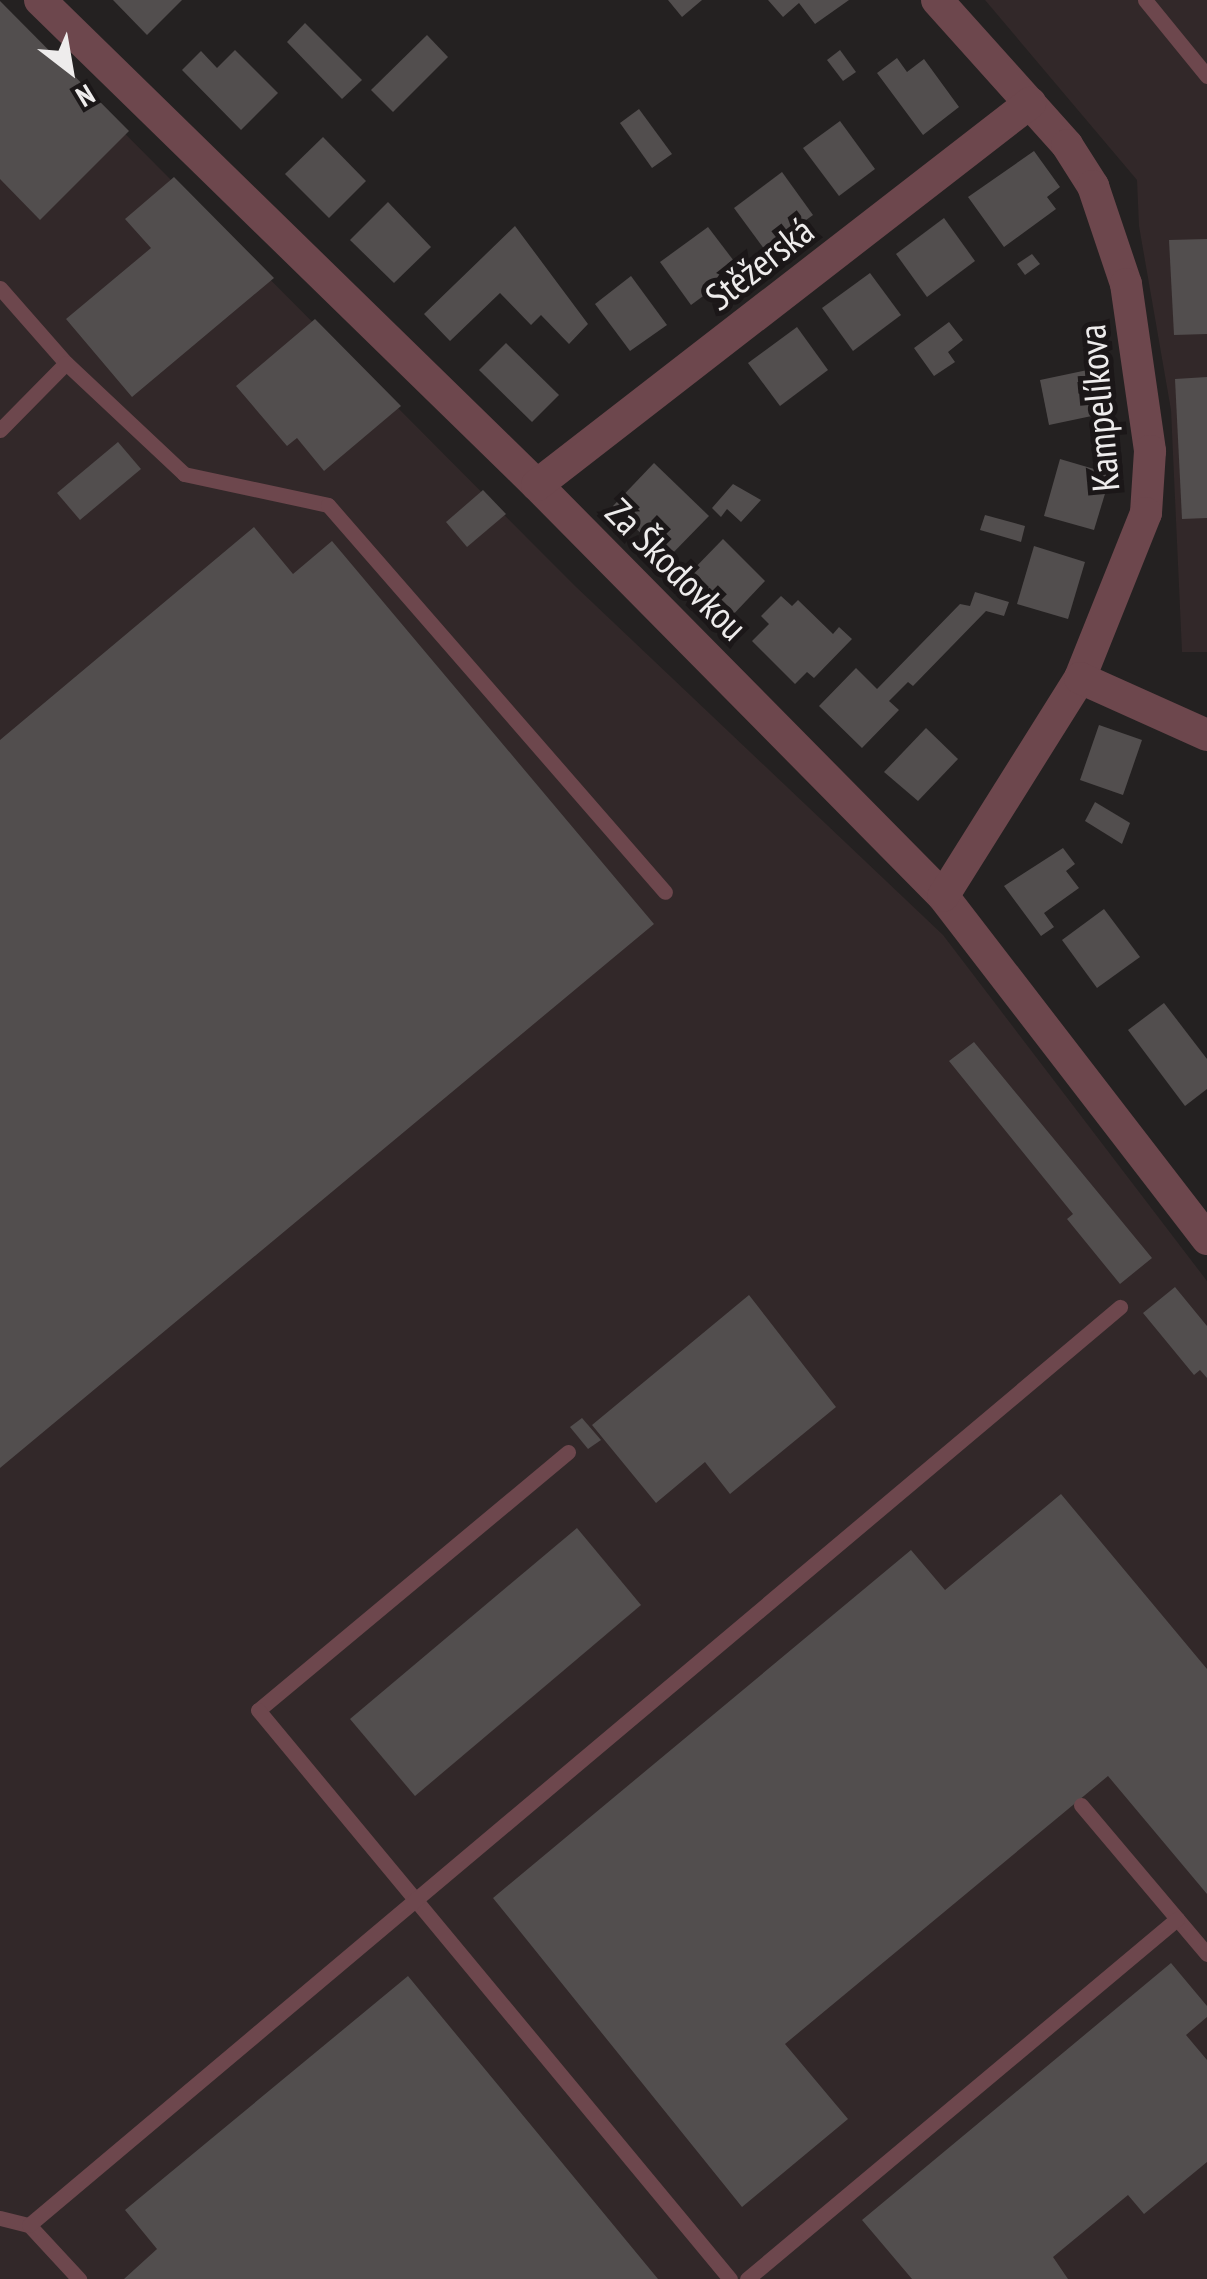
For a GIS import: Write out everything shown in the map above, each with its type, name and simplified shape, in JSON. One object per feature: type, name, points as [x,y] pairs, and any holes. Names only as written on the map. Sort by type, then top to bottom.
[{"type":"street","name":"Za Škodovkou","points":[[40,0],[538,485],[943,896],[1207,1239]]},
{"type":"street","name":"Kampelíkova","points":[[937,0],[1067,145],[1108,223],[1126,284],[1150,451],[1146,513],[1080,678],[943,896]]},
{"type":"street","name":"Stěžerská","points":[[538,485],[1030,104]]},
{"type":"street","points":[[1080,678],[1207,734]]},
{"type":"lane","points":[[1145,0],[1207,76]]},
{"type":"lane","points":[[0,288],[66,363],[184,474],[328,505],[665,892]]},
{"type":"lane","points":[[0,430],[66,363]]},
{"type":"lane","points":[[28,2225],[1120,1307]]},
{"type":"lane","points":[[568,1452],[258,1710],[730,2279]]},
{"type":"lane","points":[[1082,1806],[1207,1954]]},
{"type":"lane","points":[[747,2279],[1177,1918]]},
{"type":"lane","points":[[0,2218],[28,2225],[79,2279]]},
{"type":"shaded area","points":[[985,0],[1207,0],[1207,652],[1182,652],[1171,410],[1139,226],[1137,180]]},
{"type":"shaded area","points":[[0,8],[574,585],[943,935],[1207,1281],[1207,2279],[0,2279]]},
{"type":"building","points":[[113,0],[182,0],[147,35]]},
{"type":"building","points":[[668,0],[702,0],[682,17]]},
{"type":"building","points":[[768,0],[849,0],[815,24],[799,3],[783,17]]},
{"type":"building","points":[[0,1],[129,131],[40,220],[0,179]]},
{"type":"building","points":[[305,23],[362,80],[342,99],[287,42]]},
{"type":"building","points":[[427,35],[448,57],[393,112],[371,90]]},
{"type":"building","points":[[235,50],[278,93],[241,130],[182,70],[201,51],[217,68]]},
{"type":"building","points":[[840,50],[856,72],[843,81],[827,60]]},
{"type":"building","points":[[897,58],[907,72],[924,59],[959,107],[923,135],[877,73]]},
{"type":"building","points":[[639,109],[672,154],[652,168],[620,123]]},
{"type":"building","points":[[840,121],[875,169],[839,196],[803,148]]},
{"type":"building","points":[[323,137],[366,181],[329,218],[285,174]]},
{"type":"building","points":[[1034,151],[1060,187],[1047,197],[1056,209],[1004,247],[968,197]]},
{"type":"building","points":[[782,172],[813,215],[765,250],[734,208]]},
{"type":"building","points":[[174,177],[274,278],[132,397],[66,319],[151,248],[125,219]]},
{"type":"building","points":[[388,202],[431,247],[394,283],[350,240]]},
{"type":"building","points":[[944,218],[975,261],[927,297],[896,254]]},
{"type":"building","points":[[515,226],[588,324],[569,344],[541,315],[531,325],[500,293],[450,341],[424,314]]},
{"type":"building","points":[[708,227],[740,269],[691,305],[660,262]]},
{"type":"building","points":[[1207,239],[1207,334],[1174,335],[1169,240]]},
{"type":"building","points":[[1032,254],[1040,264],[1025,275],[1017,264]]},
{"type":"building","points":[[870,273],[901,315],[853,351],[822,308]]},
{"type":"building","points":[[631,276],[667,325],[630,351],[595,304]]},
{"type":"building","points":[[315,319],[401,406],[324,471],[297,438],[287,446],[236,386]]},
{"type":"building","points":[[949,322],[963,340],[948,352],[955,362],[934,376],[914,348]]},
{"type":"building","points":[[797,327],[828,370],[780,406],[748,363]]},
{"type":"building","points":[[506,343],[559,395],[532,422],[479,370]]},
{"type":"building","points":[[1097,368],[1106,413],[1049,425],[1040,380]]},
{"type":"building","points":[[1207,377],[1207,518],[1182,519],[1175,379]]},
{"type":"building","points":[[118,442],[141,469],[80,520],[57,493]]},
{"type":"building","points":[[1060,459],[1111,474],[1094,530],[1044,516]]},
{"type":"building","points":[[654,463],[709,516],[667,559],[613,506]]},
{"type":"building","points":[[733,484],[761,500],[741,522],[727,509],[721,517],[712,508]]},
{"type":"building","points":[[483,490],[506,514],[467,547],[446,522]]},
{"type":"building","points":[[985,515],[1025,526],[1021,542],[980,530]]},
{"type":"building","points":[[254,527],[293,574],[332,541],[654,924],[0,1468],[0,740]]},
{"type":"building","points":[[723,539],[765,581],[729,619],[686,577]]},
{"type":"building","points":[[1034,546],[1085,562],[1068,619],[1017,604]]},
{"type":"building","points":[[975,592],[1009,602],[1004,616],[986,611],[913,686],[908,682],[889,701],[899,710],[862,748],[819,706],[856,668],[877,689],[960,604],[970,606]]},
{"type":"building","points":[[781,596],[792,606],[798,600],[833,634],[839,627],[852,639],[814,678],[807,672],[795,684],[752,641],[769,624],[761,616]]},
{"type":"building","points":[[1099,725],[1142,740],[1123,795],[1080,780]]},
{"type":"building","points":[[926,728],[958,759],[918,801],[884,772]]},
{"type":"building","points":[[1095,802],[1130,823],[1122,844],[1085,821]]},
{"type":"building","points":[[1063,848],[1075,864],[1066,871],[1079,888],[1044,913],[1054,927],[1041,936],[1004,886]]},
{"type":"building","points":[[1104,909],[1140,957],[1097,988],[1062,940]]},
{"type":"building","points":[[1164,1003],[1207,1059],[1207,1089],[1185,1106],[1128,1030]]},
{"type":"building","points":[[974,1042],[1152,1258],[1120,1284],[1067,1219],[1073,1214],[949,1061]]},
{"type":"building","points":[[1175,1287],[1207,1326],[1207,1378],[1200,1370],[1194,1375],[1143,1313]]},
{"type":"building","points":[[749,1295],[836,1407],[730,1494],[705,1462],[656,1503],[592,1425]]},
{"type":"building","points":[[582,1418],[601,1440],[588,1449],[570,1427]]},
{"type":"building","points":[[1061,1494],[1207,1669],[1207,1894],[1108,1776],[785,2044],[848,2119],[742,2207],[493,1898],[911,1550],[945,1590]]},
{"type":"building","points":[[577,1528],[641,1605],[415,1796],[350,1719]]},
{"type":"building","points":[[1171,1963],[1207,2006],[1207,2017],[1186,2035],[1207,2060],[1207,2162],[1144,2214],[1128,2195],[1053,2257],[1068,2279],[912,2279],[862,2220]]},
{"type":"building","points":[[408,1976],[658,2279],[124,2279],[157,2249],[125,2210]]}]
